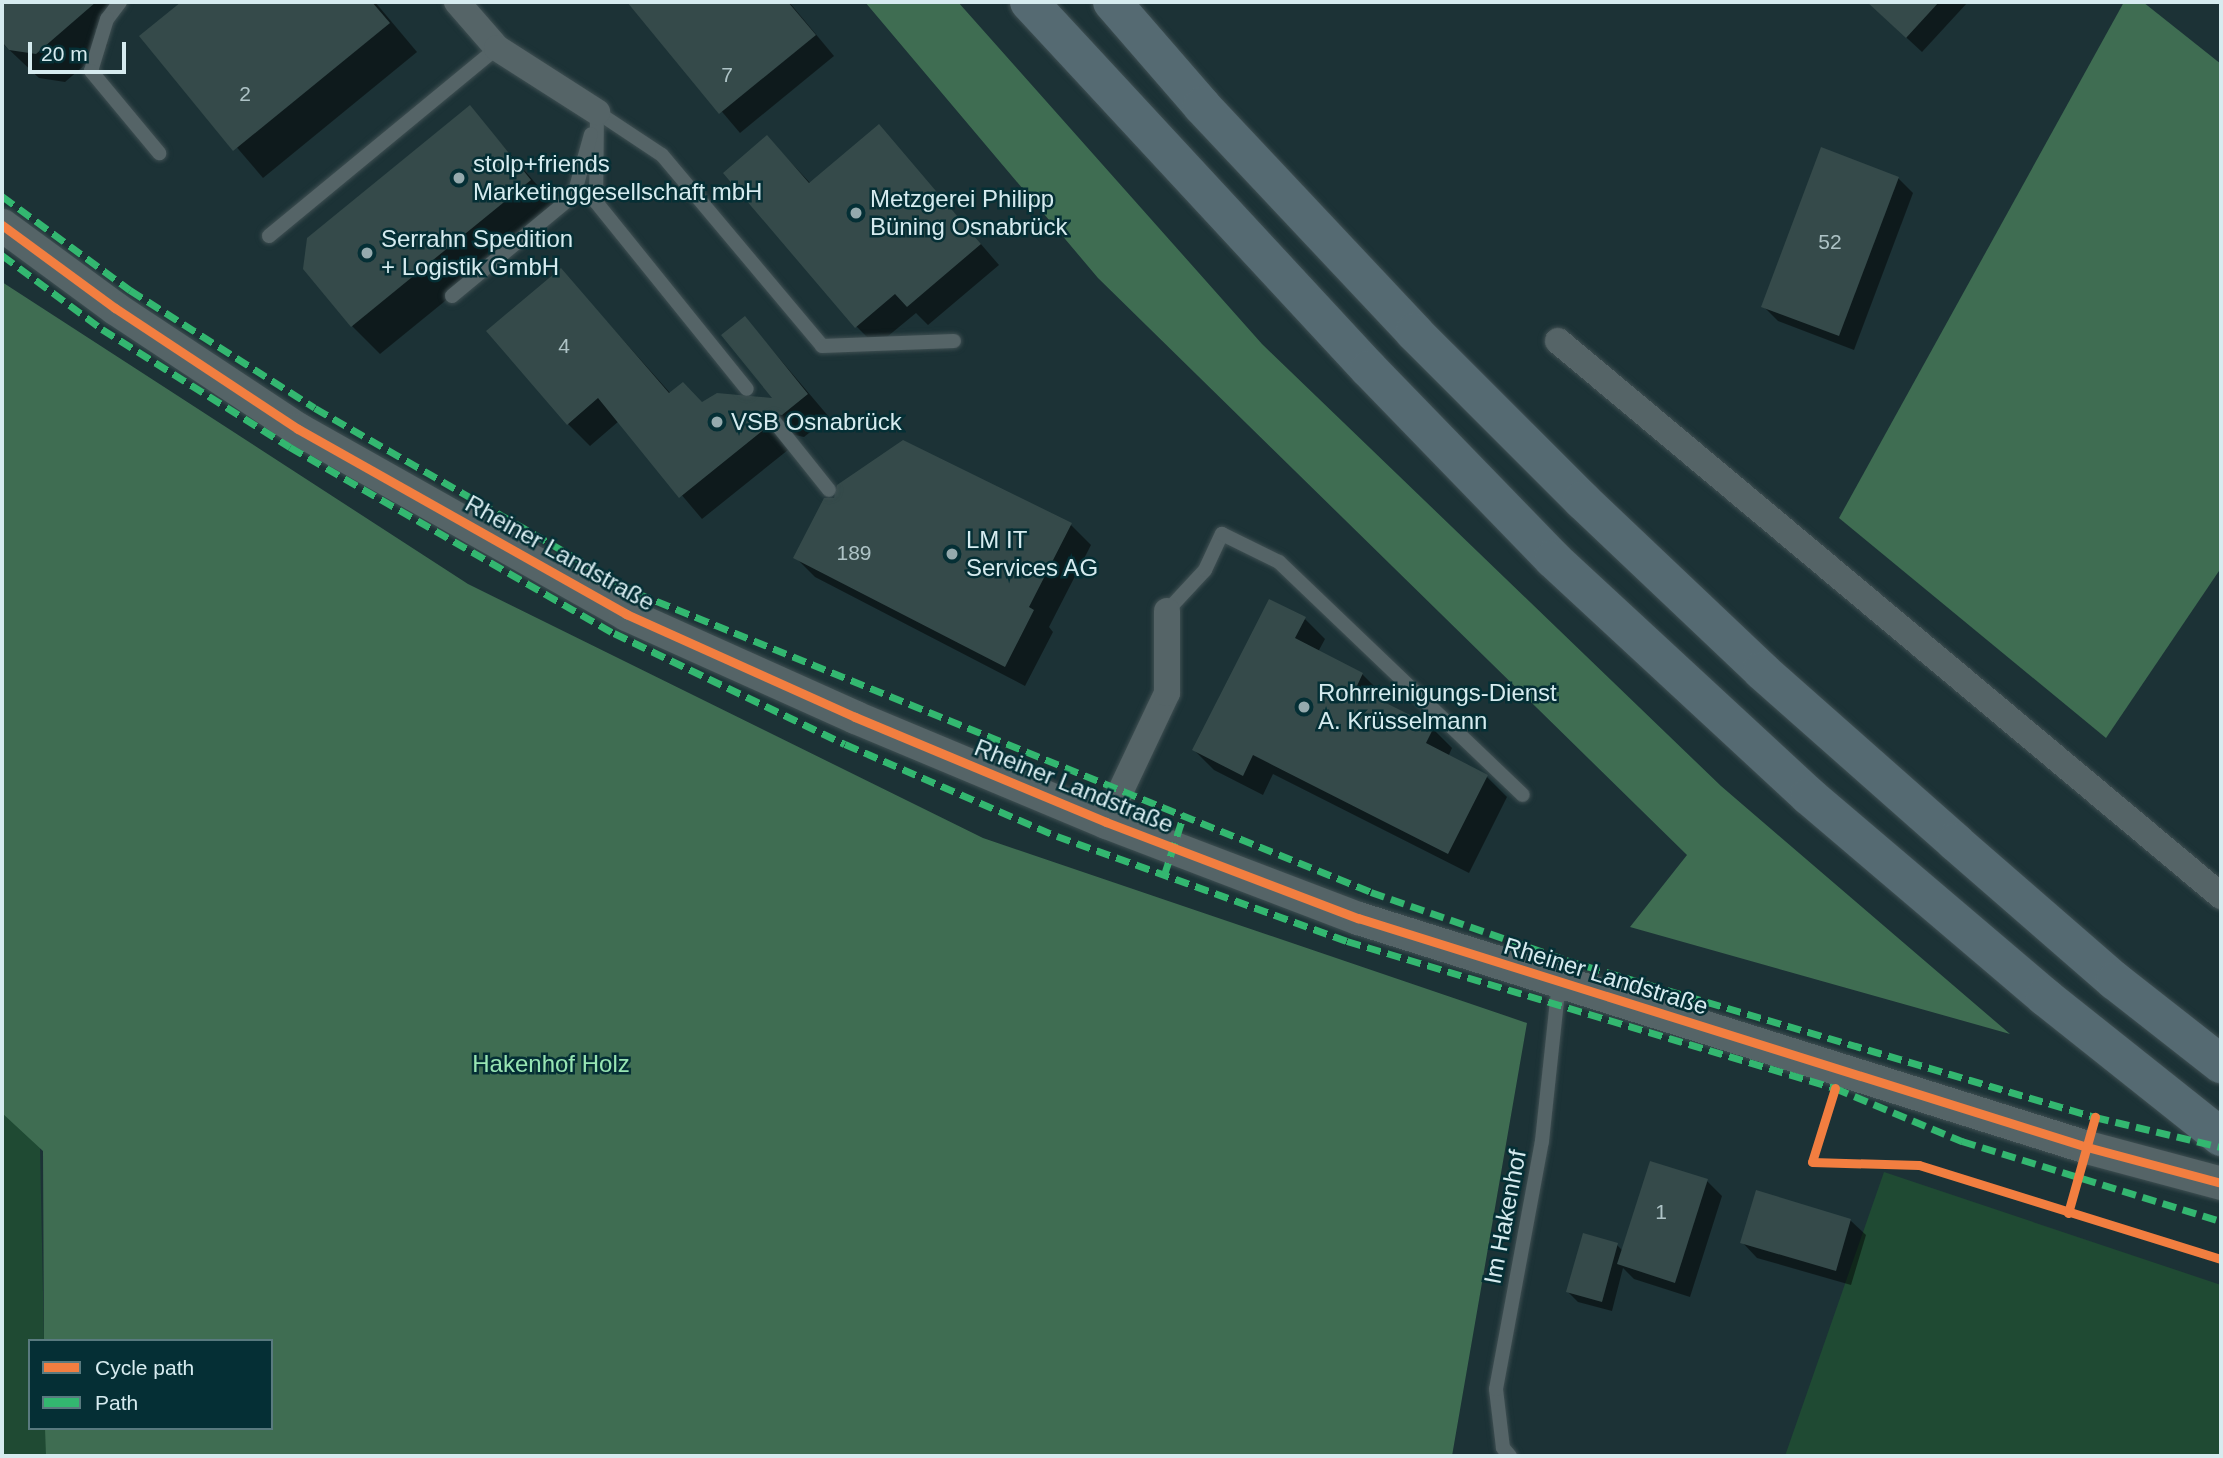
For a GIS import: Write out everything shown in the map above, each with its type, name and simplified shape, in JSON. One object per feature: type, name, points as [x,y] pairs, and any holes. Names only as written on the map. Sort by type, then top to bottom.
[{"type":"highway","points":[[1029,2],[1138,123],[1553,559],[1809,796],[2045,997],[2221,1137]]},
{"type":"highway","points":[[1112,2],[1202,106],[1414,332],[1581,500],[1762,671],[2115,981],[2221,1064]]},
{"type":"street","points":[[457,2],[497,48],[597,112]]},
{"type":"street","name":"Rheiner Landstraße","points":[[2,225],[115,309],[298,429],[626,614],[855,717],[1106,822],[1357,918],[2110,1154],[2221,1183]]},
{"type":"street","points":[[1558,341],[2221,896]]},
{"type":"street","name":"Rheiner Landstraße","points":[[1106,822],[1167,693],[1167,611]]},
{"type":"lane","points":[[120,2],[107,19],[91,71],[159,153]]},
{"type":"lane","points":[[269,236],[497,48]]},
{"type":"lane","points":[[452,296],[574,195],[597,112]]},
{"type":"lane","points":[[597,112],[662,155],[822,345],[954,341]]},
{"type":"lane","points":[[597,112],[596,202],[747,389]]},
{"type":"lane","points":[[774,421],[829,490]]},
{"type":"lane","points":[[1167,611],[1205,570],[1222,534],[1279,562],[1523,795]]},
{"type":"lane","name":"Im Hakenhof","points":[[1510,1456],[1503,1448],[1496,1389],[1542,1141],[1559,983]]},
{"type":"green space","points":[[865,2],[958,2],[1262,344],[1721,786],[2010,1034],[1630,927],[1687,855],[1098,278]]},
{"type":"green space","points":[[2124,2],[2143,2],[2221,64],[2221,568],[2106,738],[1839,518]]},
{"type":"green space","name":"Hakenhof Holz","points":[[2,282],[468,584],[983,838],[1527,1023],[1452,1456],[46,1456],[45,1430],[273,1430],[273,1339],[44,1339],[43,1151],[2,1113]]},
{"type":"green space","points":[[2,1112],[40,1147],[44,1339],[28,1339],[28,1430],[46,1430],[46,1456],[2,1456]]},
{"type":"green space","points":[[1884,1172],[2221,1285],[2221,1456],[1785,1456]]},
{"type":"building","points":[[2,2],[96,2],[36,54],[9,50],[2,42]]},
{"type":"building","points":[[181,2],[372,2],[390,23],[233,151],[139,36]]},
{"type":"building","points":[[627,2],[788,2],[816,35],[719,114]]},
{"type":"building","points":[[1867,2],[1939,2],[1906,38]]},
{"type":"building","points":[[470,105],[531,180],[351,327],[303,269],[307,238]]},
{"type":"building","name":"Metzgerei Philipp Büning Osnabrück","points":[[879,124],[981,244],[907,307],[895,294],[855,328],[723,173],[767,135],[809,183]]},
{"type":"building","points":[[1821,147],[1899,177],[1839,336],[1761,307]]},
{"type":"building","points":[[561,268],[669,393],[683,382],[702,402],[717,393],[772,398],[721,335],[745,316],[808,394],[782,415],[769,413],[767,427],[679,498],[598,398],[567,425],[486,331]]},
{"type":"building","points":[[903,440],[1072,523],[1029,607],[1034,610],[1005,667],[793,558],[824,498],[834,498],[837,485]]},
{"type":"building","name":"Rohrreinigungs-Dienst A. Krüsselmann","points":[[1269,599],[1306,617],[1295,638],[1363,673],[1356,688],[1434,727],[1426,743],[1488,775],[1448,854],[1253,755],[1243,776],[1192,750]]},
{"type":"building","points":[[1650,1161],[1708,1179],[1675,1283],[1617,1264]]},
{"type":"building","points":[[1756,1190],[1851,1219],[1836,1271],[1740,1243]]},
{"type":"building","points":[[1583,1233],[1618,1243],[1602,1302],[1566,1292]]},
{"type":"marked path","points":[[2,196],[130,290],[315,408],[637,593],[1371,892],[1566,960],[2095,1117],[2221,1147]]},
{"type":"marked path","points":[[2,255],[102,329],[290,447],[614,633],[845,744],[1057,836],[1347,941],[1835,1088],[1962,1141],[2221,1221]]},
{"type":"marked path","points":[[1164,876],[1184,814]]},
{"type":"cycle path","points":[[2,225],[115,308],[298,429],[626,614],[855,717],[1106,822],[1358,918],[2087,1147],[2221,1183]]},
{"type":"cycle path","points":[[1835,1088],[1812,1162],[1919,1165],[2221,1259]]},
{"type":"cycle path","points":[[2068,1213],[2095,1117]]},
{"type":"place","name":"stolp+friends Marketinggesellschaft mbH","points":[[459,178]]},
{"type":"place","name":"Metzgerei Philipp Büning Osnabrück","points":[[856,213]]},
{"type":"place","name":"Serrahn Spedition + Logistik GmbH","points":[[367,253]]},
{"type":"place","name":"VSB Osnabrück","points":[[717,422]]},
{"type":"place","name":"LM IT Services AG","points":[[952,554]]},
{"type":"place","name":"Rohrreinigungs-Dienst A. Krüsselmann","points":[[1304,707]]}]
